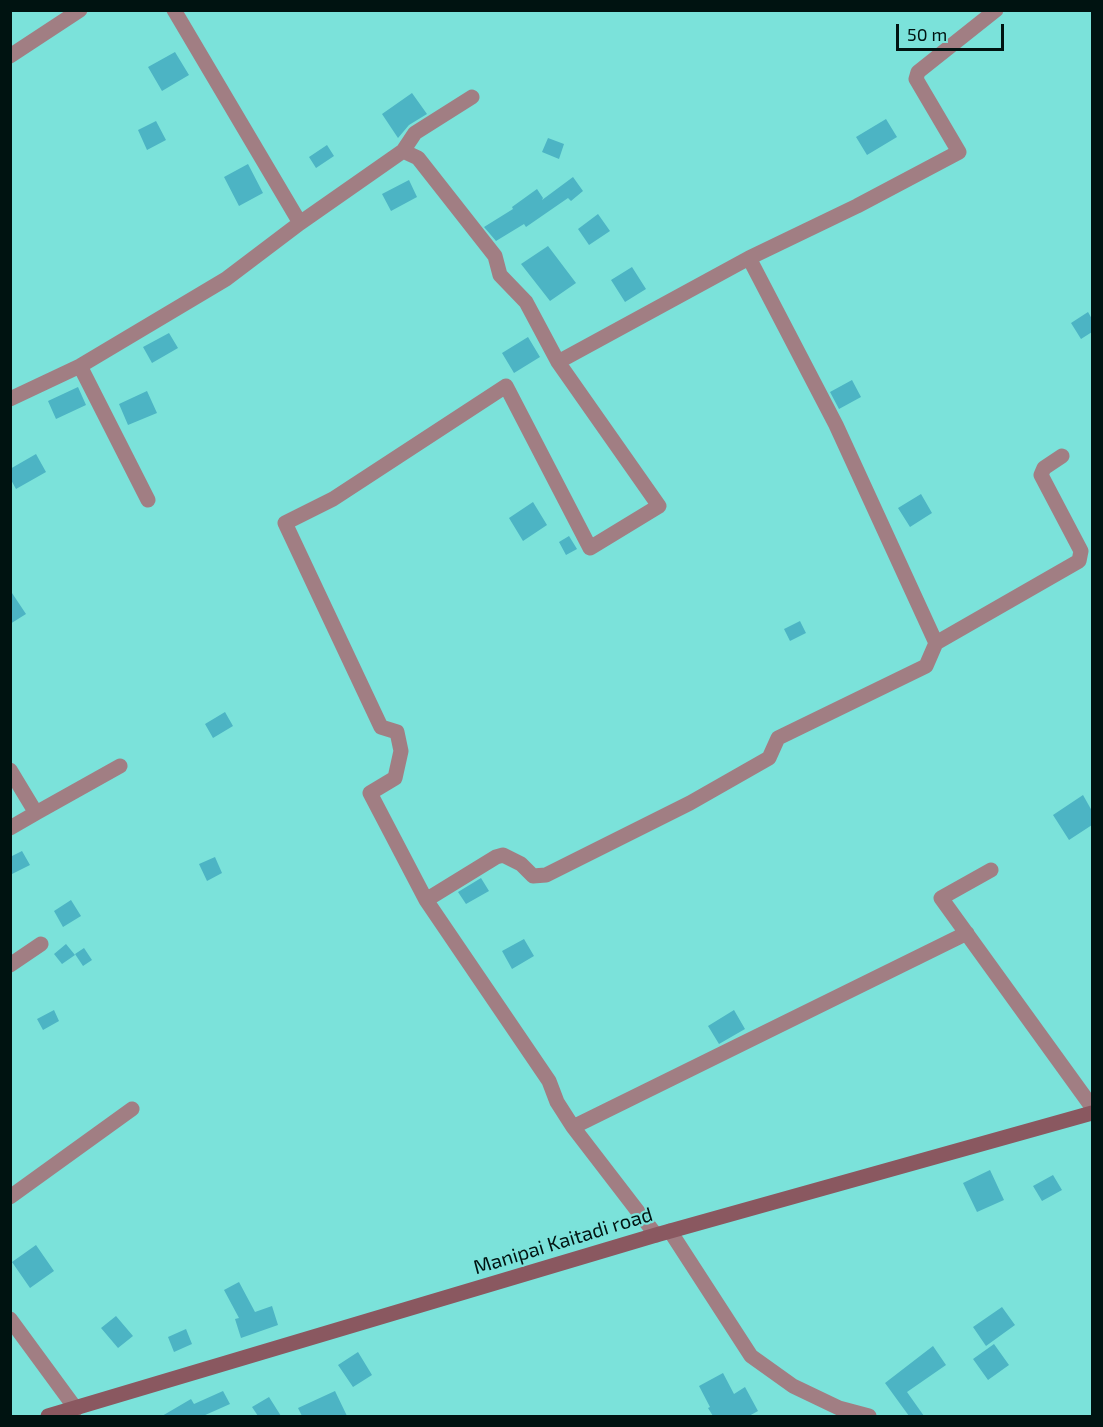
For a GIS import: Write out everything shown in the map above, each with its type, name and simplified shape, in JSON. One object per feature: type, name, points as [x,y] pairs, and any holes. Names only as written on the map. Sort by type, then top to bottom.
[{"type":"main road","name":"Manipai Kaitadi road","points":[[48,1416],[663,1233],[1092,1113]]},
{"type":"street","points":[[10,56],[80,10]]},
{"type":"street","points":[[174,10],[300,223]]},
{"type":"street","points":[[558,362],[749,258],[857,206],[959,152],[916,80],[918,72],[996,10]]},
{"type":"street","points":[[10,399],[80,366],[226,279],[300,223],[403,151],[415,134],[472,97]]},
{"type":"street","points":[[403,151],[418,158],[495,256],[500,274],[526,302],[558,362],[658,506],[590,548],[506,386],[333,499],[285,523],[381,727],[397,732],[401,751],[395,778],[370,793],[426,900],[549,1082],[556,1102],[573,1127],[663,1233],[751,1356],[793,1386],[839,1408],[869,1416]]},
{"type":"street","points":[[749,258],[836,425],[936,643]]},
{"type":"street","points":[[80,366],[148,500]]},
{"type":"street","points":[[426,900],[496,857],[503,855],[521,864],[533,876],[546,875],[690,804],[769,758],[778,738],[926,666],[936,643],[1079,561],[1081,551],[1041,476],[1044,468],[1062,456]]},
{"type":"street","points":[[10,828],[120,766]]},
{"type":"street","points":[[10,770],[36,813]]},
{"type":"street","points":[[992,870],[941,898],[1092,1107]]},
{"type":"street","points":[[573,1127],[967,933]]},
{"type":"street","points":[[10,965],[42,944]]},
{"type":"street","points":[[10,1197],[132,1109]]},
{"type":"street","points":[[10,1319],[76,1409]]},
{"type":"building","points":[[175,52],[189,75],[162,91],[148,67]]},
{"type":"building","points":[[412,93],[427,114],[409,125],[398,138],[382,114]]},
{"type":"building","points":[[886,119],[897,137],[867,155],[856,137]]},
{"type":"building","points":[[156,121],[166,140],[147,150],[138,130]]},
{"type":"building","points":[[548,138],[564,144],[559,159],[542,152]]},
{"type":"building","points":[[327,145],[334,156],[316,168],[309,157]]},
{"type":"building","points":[[248,164],[263,193],[239,206],[224,177]]},
{"type":"building","points":[[573,177],[583,191],[571,201],[568,198],[526,227],[524,224],[496,241],[484,227],[513,209],[512,207],[537,189],[542,200]]},
{"type":"building","points":[[409,180],[417,197],[391,211],[382,194]]},
{"type":"building","points":[[598,214],[610,231],[589,245],[578,229]]},
{"type":"building","points":[[548,246],[576,283],[550,301],[521,264]]},
{"type":"building","points":[[632,267],[646,289],[625,302],[611,280]]},
{"type":"building","points":[[1088,312],[1092,319],[1092,332],[1081,339],[1071,323]]},
{"type":"building","points":[[169,333],[178,348],[152,363],[143,347]]},
{"type":"building","points":[[528,337],[540,357],[514,373],[502,353]]},
{"type":"building","points":[[852,380],[861,397],[839,409],[830,392]]},
{"type":"building","points":[[78,387],[86,405],[56,419],[48,401]]},
{"type":"building","points":[[147,391],[157,413],[128,425],[119,404]]},
{"type":"building","points":[[36,454],[46,472],[16,489],[10,478],[10,469]]},
{"type":"building","points":[[921,494],[932,513],[910,527],[898,508]]},
{"type":"building","points":[[533,502],[547,525],[523,541],[509,518]]},
{"type":"building","points":[[569,536],[577,549],[566,555],[559,542]]},
{"type":"building","points":[[10,590],[26,614],[10,624]]},
{"type":"building","points":[[800,621],[806,633],[790,641],[784,629]]},
{"type":"building","points":[[225,712],[233,726],[213,738],[205,724]]},
{"type":"building","points":[[1083,795],[1092,811],[1092,825],[1069,840],[1053,815]]},
{"type":"building","points":[[22,851],[30,865],[10,875],[10,857]]},
{"type":"building","points":[[215,857],[222,873],[207,881],[199,864]]},
{"type":"building","points":[[481,878],[489,891],[466,904],[458,892]]},
{"type":"building","points":[[71,900],[81,916],[63,927],[54,911]]},
{"type":"building","points":[[524,939],[534,956],[512,969],[502,951]]},
{"type":"building","points":[[66,944],[75,955],[62,964],[54,954]]},
{"type":"building","points":[[84,948],[92,960],[83,966],[75,954]]},
{"type":"building","points":[[54,1010],[59,1021],[43,1030],[37,1019]]},
{"type":"building","points":[[734,1010],[745,1029],[719,1044],[708,1026]]},
{"type":"building","points":[[990,1170],[1004,1200],[977,1212],[963,1183]]},
{"type":"building","points":[[1053,1175],[1062,1190],[1042,1201],[1033,1186]]},
{"type":"building","points":[[36,1245],[54,1271],[30,1288],[12,1262]]},
{"type":"building","points":[[239,1282],[255,1312],[272,1306],[278,1325],[241,1338],[235,1319],[239,1318],[224,1290]]},
{"type":"building","points":[[1002,1307],[1015,1325],[986,1346],[973,1327]]},
{"type":"building","points":[[116,1316],[133,1336],[118,1348],[101,1328]]},
{"type":"building","points":[[186,1329],[192,1344],[174,1352],[168,1337]]},
{"type":"building","points":[[994,1344],[1009,1365],[988,1380],[973,1359]]},
{"type":"building","points":[[933,1346],[946,1365],[907,1392],[924,1416],[909,1416],[885,1383]]},
{"type":"building","points":[[358,1352],[372,1375],[353,1387],[338,1365]]},
{"type":"building","points":[[723,1373],[734,1394],[745,1387],[758,1411],[749,1416],[713,1416],[699,1386]]},
{"type":"building","points":[[223,1391],[230,1404],[203,1416],[162,1416],[191,1399],[194,1404]]},
{"type":"building","points":[[335,1391],[347,1416],[302,1416],[298,1408]]},
{"type":"building","points":[[269,1397],[281,1416],[258,1416],[252,1407]]}]
